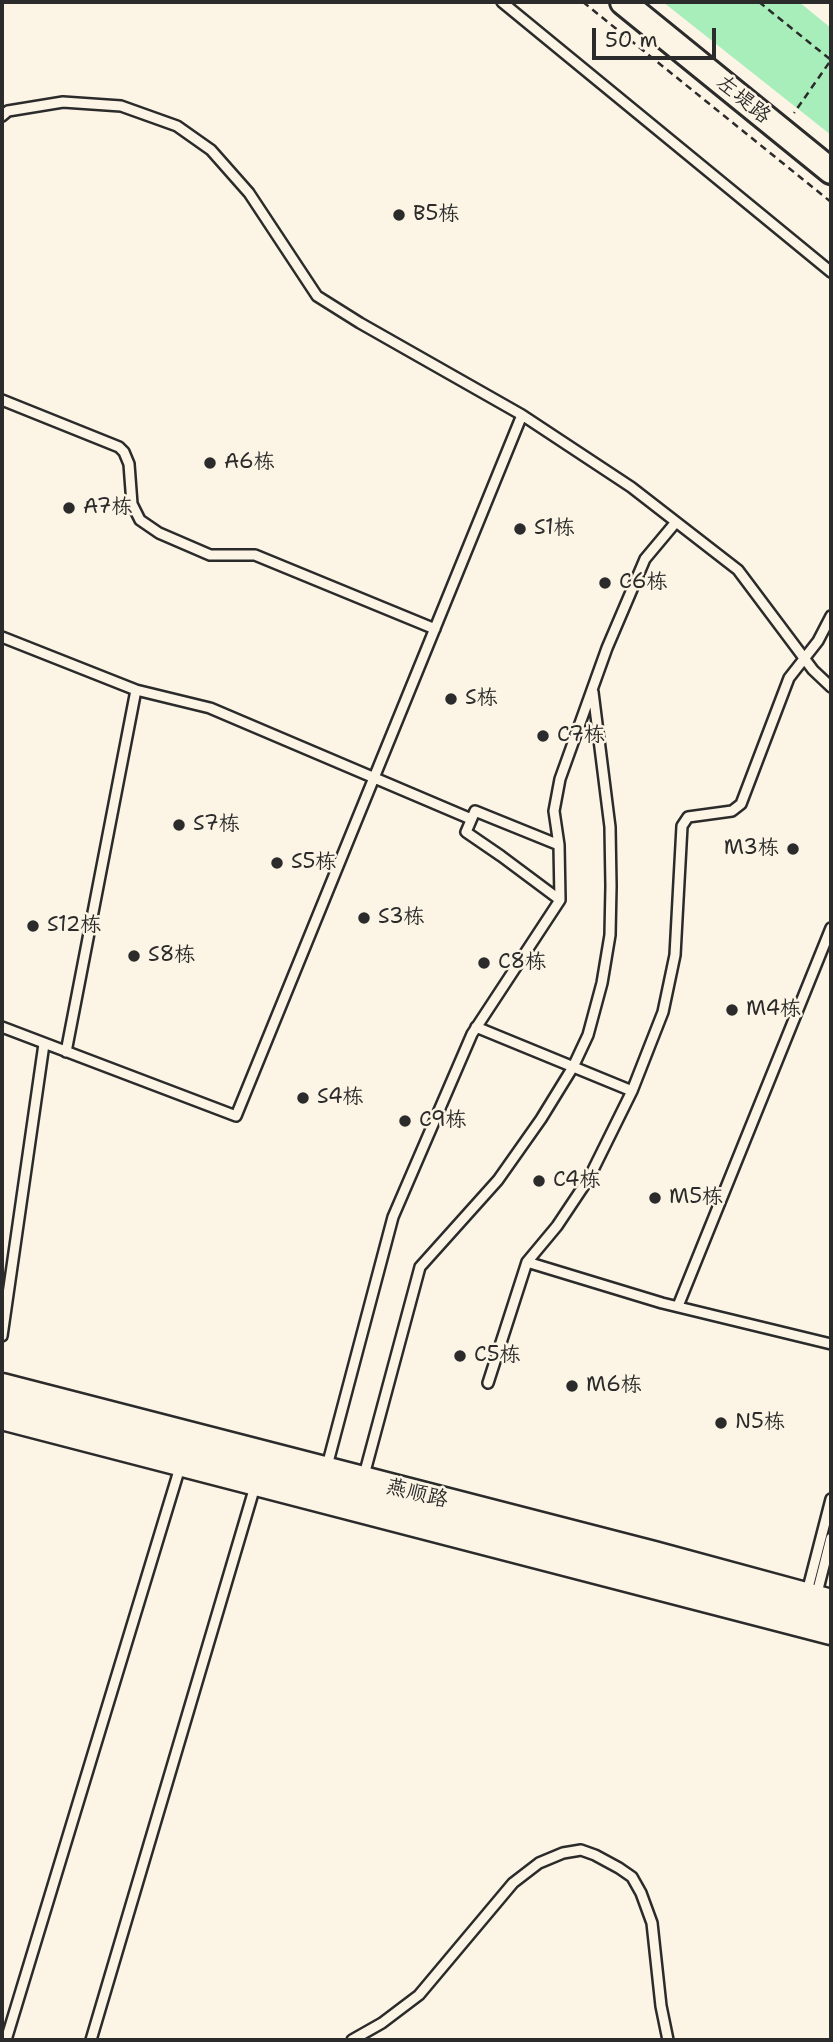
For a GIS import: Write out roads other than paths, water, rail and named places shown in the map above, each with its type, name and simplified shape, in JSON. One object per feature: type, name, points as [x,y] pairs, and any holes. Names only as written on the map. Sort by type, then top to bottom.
[{"type":"main road","name":"燕顺路","points":[[2,1388],[817,1600]]},
{"type":"main road","name":"燕顺路","points":[[2,1415],[831,1630]]},
{"type":"street","name":"左堤路","points":[[623,2],[831,171]]},
{"type":"lane","points":[[502,2],[831,272]]},
{"type":"lane","points":[[2,116],[8,111],[63,102],[121,106],[177,127],[211,150],[250,193],[317,296],[522,415],[631,487],[738,570],[813,670],[831,687]]},
{"type":"lane","points":[[2,400],[119,447],[129,464],[132,504],[139,520],[159,533],[210,555],[255,555],[435,629]]},
{"type":"lane","points":[[2,1027],[236,1116],[522,415]]},
{"type":"lane","points":[[325,1471],[393,1217],[476,1027],[560,900],[559,845],[554,811],[560,779],[607,648],[645,559],[676,522]]},
{"type":"lane","points":[[488,1383],[527,1262],[557,1226],[589,1178],[632,1091],[663,1012],[675,955],[682,826],[688,817],[732,811],[741,804],[789,678],[818,640],[831,616]]},
{"type":"lane","points":[[2,637],[136,690],[210,708],[471,819]]},
{"type":"lane","points":[[363,1480],[419,1268],[498,1180],[541,1119],[573,1067],[588,1035],[602,983],[610,935],[611,886],[610,827],[593,687]]},
{"type":"lane","points":[[66,1052],[136,690]]},
{"type":"lane","points":[[559,845],[475,811],[466,832],[560,900]]},
{"type":"lane","points":[[678,1306],[831,928]]},
{"type":"lane","points":[[476,1027],[632,1091]]},
{"type":"lane","points":[[2,1336],[44,1044]]},
{"type":"lane","points":[[527,1262],[662,1303],[831,1344]]},
{"type":"lane","points":[[6,2040],[182,1462]]},
{"type":"lane","points":[[91,2040],[256,1482]]},
{"type":"lane","points":[[817,1600],[831,1499]]},
{"type":"lane","points":[[817,1600],[831,1538]]},
{"type":"lane","points":[[352,2040],[382,2023],[419,1995],[513,1883],[539,1863],[563,1853],[581,1850],[632,1877],[641,1893],[652,1923],[661,2006],[668,2040]]},
{"type":"place","name":"B5栋","points":[[399,215]]},
{"type":"place","name":"A6栋","points":[[210,463]]},
{"type":"place","name":"A7栋","points":[[69,508]]},
{"type":"place","name":"S1栋","points":[[520,529]]},
{"type":"place","name":"C6栋","points":[[605,583]]},
{"type":"place","name":"S栋","points":[[451,699]]},
{"type":"place","name":"C7栋","points":[[543,736]]},
{"type":"place","name":"S7栋","points":[[179,825]]},
{"type":"place","name":"M3栋","points":[[793,849]]},
{"type":"place","name":"S5栋","points":[[277,863]]},
{"type":"place","name":"S3栋","points":[[364,918]]},
{"type":"place","name":"S12栋","points":[[33,926]]},
{"type":"place","name":"S8栋","points":[[134,956]]},
{"type":"place","name":"C8栋","points":[[484,963]]},
{"type":"place","name":"M4栋","points":[[732,1010]]},
{"type":"place","name":"S4栋","points":[[303,1098]]},
{"type":"place","name":"C9栋","points":[[405,1121]]},
{"type":"place","name":"C4栋","points":[[539,1181]]},
{"type":"place","name":"M5栋","points":[[655,1198]]},
{"type":"place","name":"C5栋","points":[[460,1356]]},
{"type":"place","name":"M6栋","points":[[572,1386]]},
{"type":"place","name":"N5栋","points":[[721,1423]]}]
